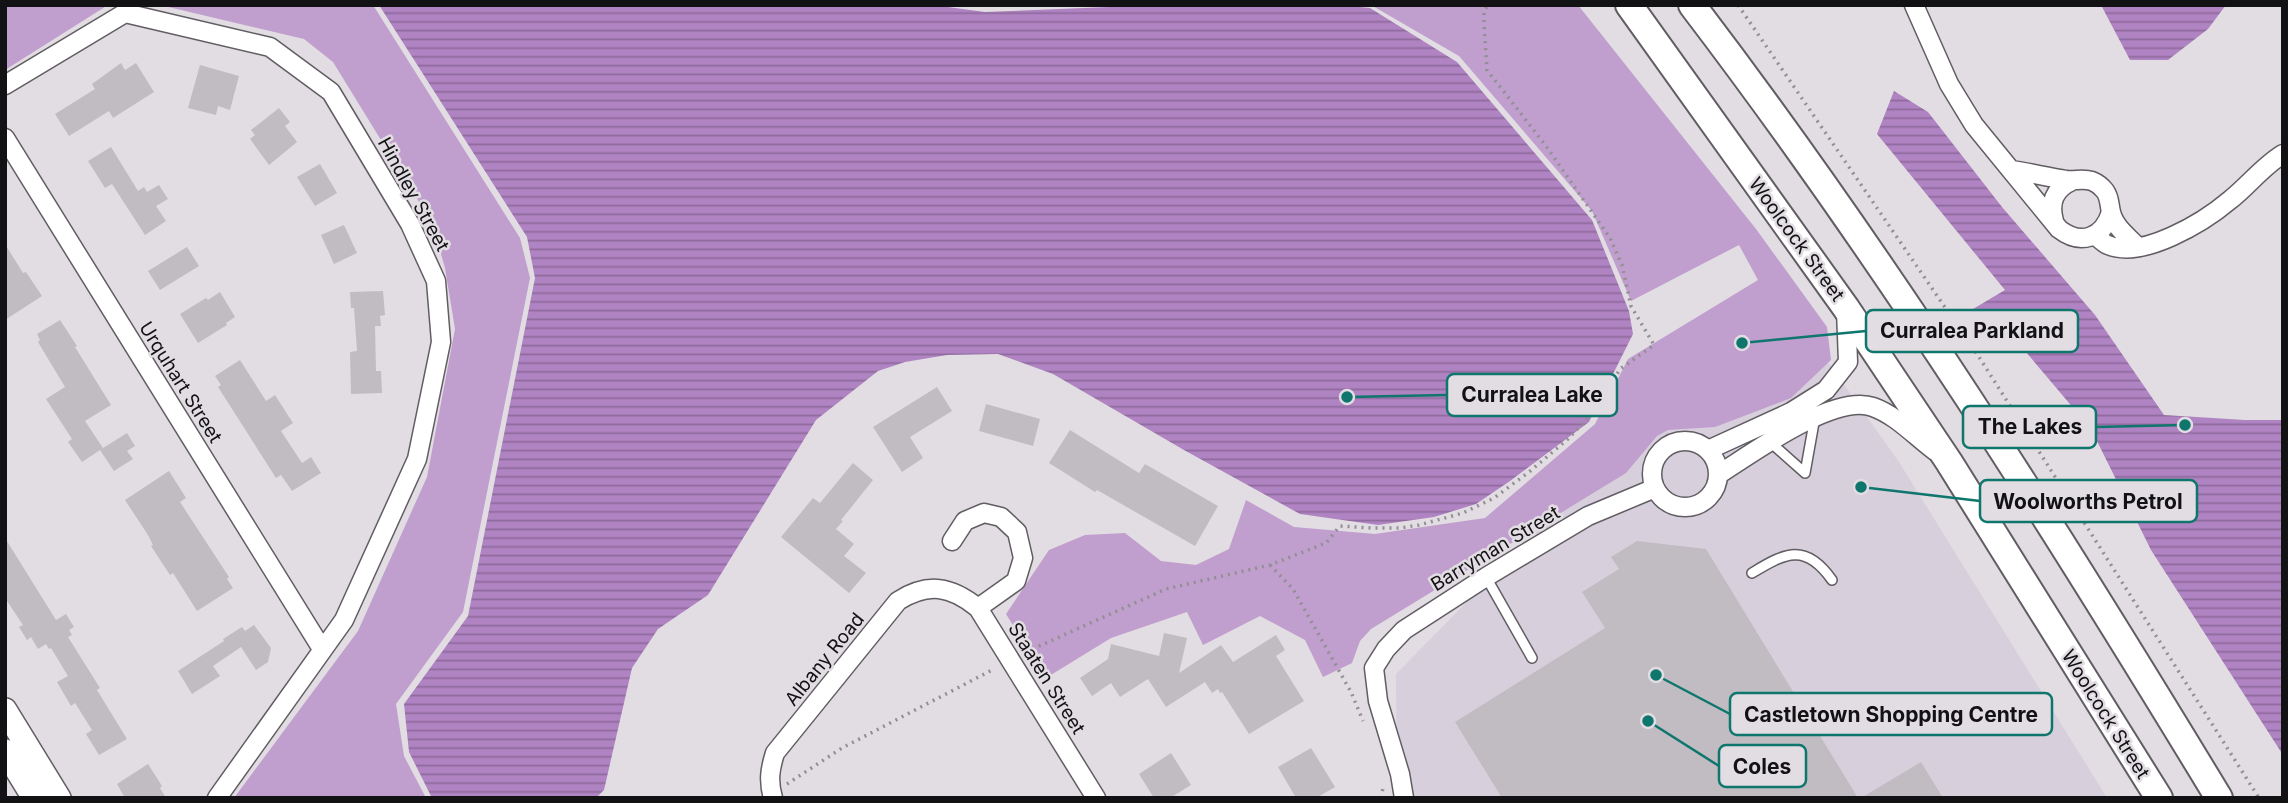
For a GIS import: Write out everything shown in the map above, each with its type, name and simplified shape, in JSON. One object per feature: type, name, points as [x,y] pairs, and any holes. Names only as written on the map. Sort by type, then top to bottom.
[{"type":"main road","name":"Woolcock Street","points":[[1629,5],[1846,308],[1949,462],[2159,798]]},
{"type":"main road","points":[[1692,5],[1873,255],[2004,451],[2219,798]]},
{"type":"main road","points":[[7,718],[59,798]]},
{"type":"main road","points":[[5,751],[34,798]]},
{"type":"street","points":[[1914,5],[1949,84],[1974,125],[2067,235],[2085,239],[2095,235],[2103,230],[2111,212]]},
{"type":"street","name":"Hindley Street","points":[[5,85],[125,13],[270,47],[331,92],[410,224],[436,281],[441,341],[417,459],[344,620],[218,798]]},
{"type":"street","name":"Urquhart Street","points":[[5,138],[322,649]]},
{"type":"street","points":[[2095,235],[2108,245],[2122,248],[2153,245],[2179,234],[2228,202],[2283,154]]},
{"type":"street","points":[[2012,170],[2072,181]]},
{"type":"street","points":[[2054,221],[2052,202],[2056,192],[2072,181],[2091,181],[2106,193],[2117,225],[2137,246]]},
{"type":"street","points":[[1708,450],[1791,412],[1826,390],[1848,362],[1846,308]]},
{"type":"street","points":[[1718,475],[1815,417],[1843,407],[1872,407],[1890,416],[1949,462]]},
{"type":"street","points":[[1687,441],[1708,450],[1718,475],[1713,492],[1707,499],[1689,507],[1669,503],[1655,488],[1652,477],[1658,455],[1676,442],[1687,441]]},
{"type":"street","name":"Barryman Street","points":[[1404,798],[1400,774],[1378,701],[1374,668],[1386,649],[1404,630],[1486,577],[1588,516],[1655,488]]},
{"type":"street","points":[[952,541],[965,521],[984,513],[1001,517],[1017,532],[1023,558],[1016,581],[978,608]]},
{"type":"street","name":"Albany Road","points":[[772,794],[770,769],[775,753],[898,601],[913,591],[932,588],[952,591]]},
{"type":"street","name":"Staaten Street","points":[[952,591],[978,608],[1096,798]]},
{"type":"lane","points":[[1770,442],[1805,473],[1815,417]]},
{"type":"lane","points":[[1752,573],[1773,560],[1792,555],[1813,558],[1832,580]]},
{"type":"lane","points":[[1486,577],[1532,658]]},
{"type":"path","points":[[772,794],[842,748],[1011,660],[1128,604],[1189,582],[1270,565],[1326,543],[1339,526],[1380,528],[1419,524],[1464,513],[1494,498],[1529,472],[1568,439],[1599,406],[1620,369],[1654,345],[1631,306],[1622,265],[1610,238],[1546,146],[1486,70],[1484,11],[1488,5]]},
{"type":"path","points":[[1738,5],[1979,357],[2259,798]]},
{"type":"path","points":[[1270,565],[1293,589],[1351,692],[1364,725]]},
{"type":"path","points":[[1381,798],[1384,779]]},
{"type":"shaded area","points":[[5,5],[108,5],[5,70]]},
{"type":"shaded area","points":[[160,5],[373,5],[520,238],[530,278],[463,612],[396,704],[404,756],[426,798],[234,798],[358,631],[427,477],[455,329],[445,268],[432,223],[333,62],[304,39]]},
{"type":"shaded area","points":[[379,5],[933,5],[985,12],[1158,5],[1339,5],[1370,8],[1457,62],[1592,220],[1629,311],[1633,334],[1589,422],[1476,504],[1434,517],[1378,525],[1300,514],[1053,374],[998,354],[947,355],[905,362],[878,371],[816,420],[708,595],[658,629],[632,668],[604,790],[596,798],[432,798],[409,752],[404,704],[468,616],[535,278],[527,237]]},
{"type":"shaded area","points":[[1371,5],[1578,5],[1756,229],[1827,327],[1831,360],[1791,398],[1715,427],[1668,430],[1657,436],[1626,473],[1371,629],[1360,641],[1352,663],[1323,677],[1305,640],[1260,616],[1203,645],[1187,612],[1111,638],[1046,678],[1006,614],[1049,550],[1085,535],[1125,533],[1161,561],[1196,565],[1229,549],[1246,500],[1294,527],[1375,534],[1485,518],[1595,424],[1628,359],[1758,280],[1739,245],[1631,301],[1592,211],[1459,56]]},
{"type":"shaded area","points":[[2101,5],[2226,5],[2208,29],[2168,60],[2130,60]]},
{"type":"shaded area","points":[[1894,91],[1928,112],[2002,207],[2095,315],[2164,415],[2283,420],[2283,755],[2151,550],[2091,429],[2015,339],[1967,316],[1973,309],[2005,290],[1877,134]]},
{"type":"shaded area","points":[[1801,324],[1899,462],[2107,798],[1397,798],[1396,674],[1653,412]]},
{"type":"building","points":[[121,63],[125,70],[136,63],[154,92],[113,118],[109,111],[69,136],[55,114],[95,89],[92,84]]},
{"type":"building","points":[[200,65],[239,76],[230,110],[218,106],[216,115],[188,108]]},
{"type":"building","points":[[279,108],[290,122],[285,126],[297,142],[269,165],[250,139],[255,135],[251,130]]},
{"type":"building","points":[[111,147],[138,191],[144,187],[147,192],[159,185],[168,199],[156,206],[166,221],[145,235],[112,184],[105,188],[88,161]]},
{"type":"building","points":[[320,164],[337,193],[315,206],[297,177]]},
{"type":"building","points":[[344,225],[357,253],[334,264],[321,235]]},
{"type":"building","points":[[5,244],[23,273],[26,272],[42,296],[5,320]]},
{"type":"building","points":[[187,247],[199,266],[160,290],[148,271]]},
{"type":"building","points":[[383,291],[385,315],[380,316],[381,326],[375,326],[376,371],[381,371],[382,393],[351,394],[350,352],[357,351],[350,292]]},
{"type":"building","points":[[220,292],[235,317],[198,343],[180,314]]},
{"type":"building","points":[[60,320],[111,405],[85,421],[103,448],[82,462],[68,442],[72,439],[46,399],[65,387],[38,342],[40,340],[37,334]]},
{"type":"building","points":[[240,360],[266,401],[275,395],[293,423],[281,431],[302,463],[311,457],[321,473],[292,491],[281,475],[276,478],[218,387],[221,385],[215,376]]},
{"type":"building","points":[[937,387],[952,411],[910,437],[923,458],[902,472],[873,427]]},
{"type":"building","points":[[986,404],[1040,419],[1033,446],[979,431]]},
{"type":"building","points":[[1070,430],[1139,473],[1145,464],[1218,506],[1195,546],[1097,490],[1095,492],[1049,463]]},
{"type":"building","points":[[127,433],[135,446],[127,451],[133,459],[114,471],[100,450]]},
{"type":"building","points":[[853,463],[873,480],[836,529],[854,544],[844,556],[866,573],[849,593],[781,537],[813,498],[820,503]]},
{"type":"building","points":[[169,471],[186,498],[180,502],[229,577],[227,579],[233,588],[197,611],[173,573],[170,575],[151,546],[153,545],[148,535],[125,500]]},
{"type":"building","points":[[5,538],[56,620],[66,614],[74,627],[69,630],[72,635],[68,637],[100,688],[97,690],[127,739],[99,755],[86,734],[92,730],[75,703],[71,706],[57,682],[68,676],[51,648],[46,644],[38,649],[31,637],[27,640],[19,627],[23,625],[5,598]]},
{"type":"building","points":[[1637,541],[1706,549],[1858,798],[1502,798],[1455,722],[1605,628],[1582,592],[1619,569],[1611,557]]},
{"type":"building","points":[[254,625],[271,648],[268,662],[256,670],[241,647],[213,666],[220,676],[192,694],[178,671],[242,627],[245,631]]},
{"type":"building","points":[[1164,633],[1187,638],[1179,673],[1221,645],[1233,662],[1276,635],[1285,650],[1276,656],[1304,701],[1249,734],[1222,692],[1218,689],[1212,693],[1205,682],[1166,707],[1148,679],[1120,697],[1111,683],[1092,696],[1080,678],[1108,659],[1111,644],[1159,656]]},
{"type":"building","points":[[1311,748],[1335,787],[1316,798],[1296,798],[1278,767]]},
{"type":"building","points":[[1171,753],[1191,785],[1170,798],[1154,798],[1139,774]]},
{"type":"building","points":[[1921,762],[1943,798],[1861,798]]},
{"type":"building","points":[[148,764],[166,798],[125,798],[117,784]]},
{"type":"place","name":"Curralea Parkland","points":[[1742,343]]},
{"type":"place","name":"Curralea Lake","points":[[1347,397]]},
{"type":"place","name":"The Lakes","points":[[2185,425]]},
{"type":"place","name":"Woolworths Petrol","points":[[1861,487]]},
{"type":"place","name":"Castletown Shopping Centre","points":[[1656,675]]},
{"type":"place","name":"Coles","points":[[1648,721]]}]
